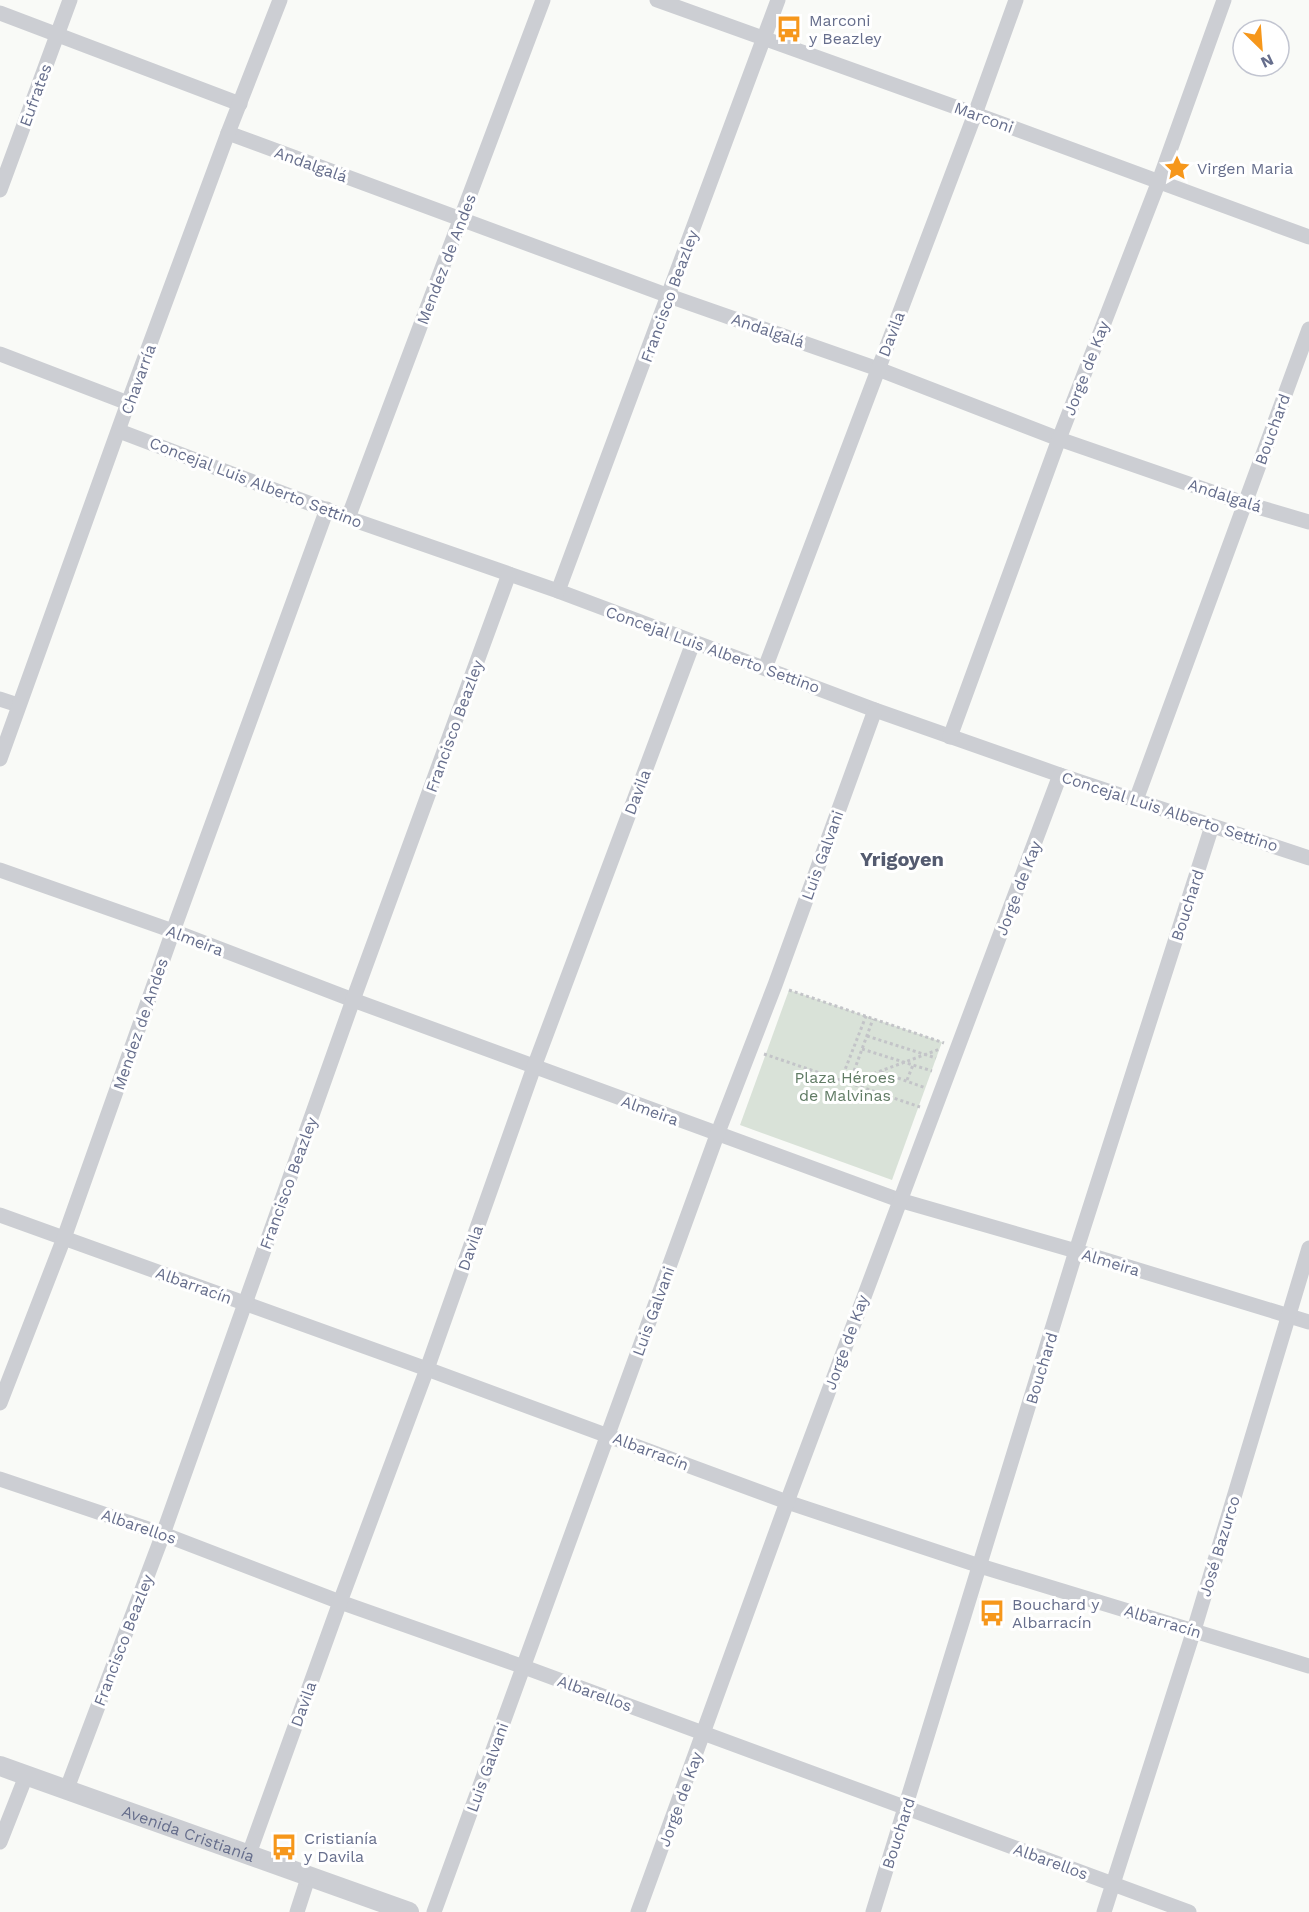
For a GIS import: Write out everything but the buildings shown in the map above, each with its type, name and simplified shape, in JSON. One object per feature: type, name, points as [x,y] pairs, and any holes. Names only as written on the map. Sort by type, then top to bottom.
[{"type":"street","name":"Eufrates","points":[[0,190],[70,0]]},
{"type":"street","name":"Chavarría","points":[[0,759],[128,403],[280,0]]},
{"type":"street","name":"Mendez de Andes","points":[[348,518],[543,0]]},
{"type":"street","name":"Marconi","points":[[657,0],[1309,237]]},
{"type":"street","name":"Francisco Beazley","points":[[558,591],[778,0]]},
{"type":"street","name":"Davila","points":[[765,668],[1016,0]]},
{"type":"street","name":"Jorge de Kay","points":[[951,737],[1059,439],[1159,182],[1224,0]]},
{"type":"street","points":[[0,13],[240,104]]},
{"type":"street","name":"Andalgalá","points":[[228,133],[669,296],[878,369],[1059,439],[1244,503],[1309,522]]},
{"type":"street","name":"Bouchard","points":[[1136,800],[1309,329]]},
{"type":"street","points":[[0,354],[128,403]]},
{"type":"street","name":"Concejal Luis Alberto Settino","points":[[119,431],[348,518],[558,591],[875,710],[1060,775],[1309,858]]},
{"type":"street","name":"Mendez de Andes","points":[[0,1403],[64,1238],[327,509]]},
{"type":"street","name":"Francisco Beazley","points":[[66,1791],[163,1534],[353,1000],[509,574]]},
{"type":"street","name":"Davila","points":[[249,1854],[427,1369],[534,1067],[693,642]]},
{"type":"street","points":[[0,699],[18,705]]},
{"type":"street","name":"Luis Galvani","points":[[434,1912],[717,1135],[775,986],[875,710]]},
{"type":"street","name":"Jorge de Kay","points":[[638,1912],[899,1200],[1060,775]]},
{"type":"street","name":"Bouchard","points":[[873,1912],[907,1808],[1076,1251],[1212,826]]},
{"type":"street","name":"Almeira","points":[[0,870],[173,931],[717,1135],[899,1200],[1309,1322]]},
{"type":"street","name":"Albarracín","points":[[0,1215],[787,1502],[980,1566],[1309,1666]]},
{"type":"street","name":"José Bazurco","points":[[1104,1912],[1194,1630],[1309,1248]]},
{"type":"street","name":"Albarellos","points":[[0,1479],[163,1534],[340,1602],[705,1733],[1189,1912]]},
{"type":"street","name":"Avenida Cristianía","points":[[0,1766],[249,1854],[308,1878],[409,1912]]},
{"type":"street","points":[[0,1842],[26,1776]]},
{"type":"street","points":[[297,1912],[308,1878]]},
{"type":"path","points":[[775,986],[951,1045],[849,1083]]},
{"type":"path","points":[[841,1080],[866,1016]]},
{"type":"path","points":[[849,1083],[873,1019]]},
{"type":"path","points":[[867,1036],[926,1054],[948,1070]]},
{"type":"path","points":[[751,1049],[933,1111]]},
{"type":"path","points":[[862,1049],[913,1065],[948,1070]]},
{"type":"path","points":[[907,1081],[913,1065]]},
{"type":"path","points":[[879,1072],[939,1093]]},
{"type":"green space","name":"Plaza Héroes de Malvinas","points":[[789,990],[942,1042],[892,1180],[740,1125]]},
{"type":"place","name":"Marconi y Beazley","points":[[789,29]]},
{"type":"place","name":"Virgen Maria","points":[[1177,168]]},
{"type":"place","name":"Bouchard y Albarracín","points":[[992,1613]]},
{"type":"place","name":"Cristianía y Davila","points":[[284,1847]]},
{"type":"district","name":"Yrigoyen","points":[[902,859]]}]
